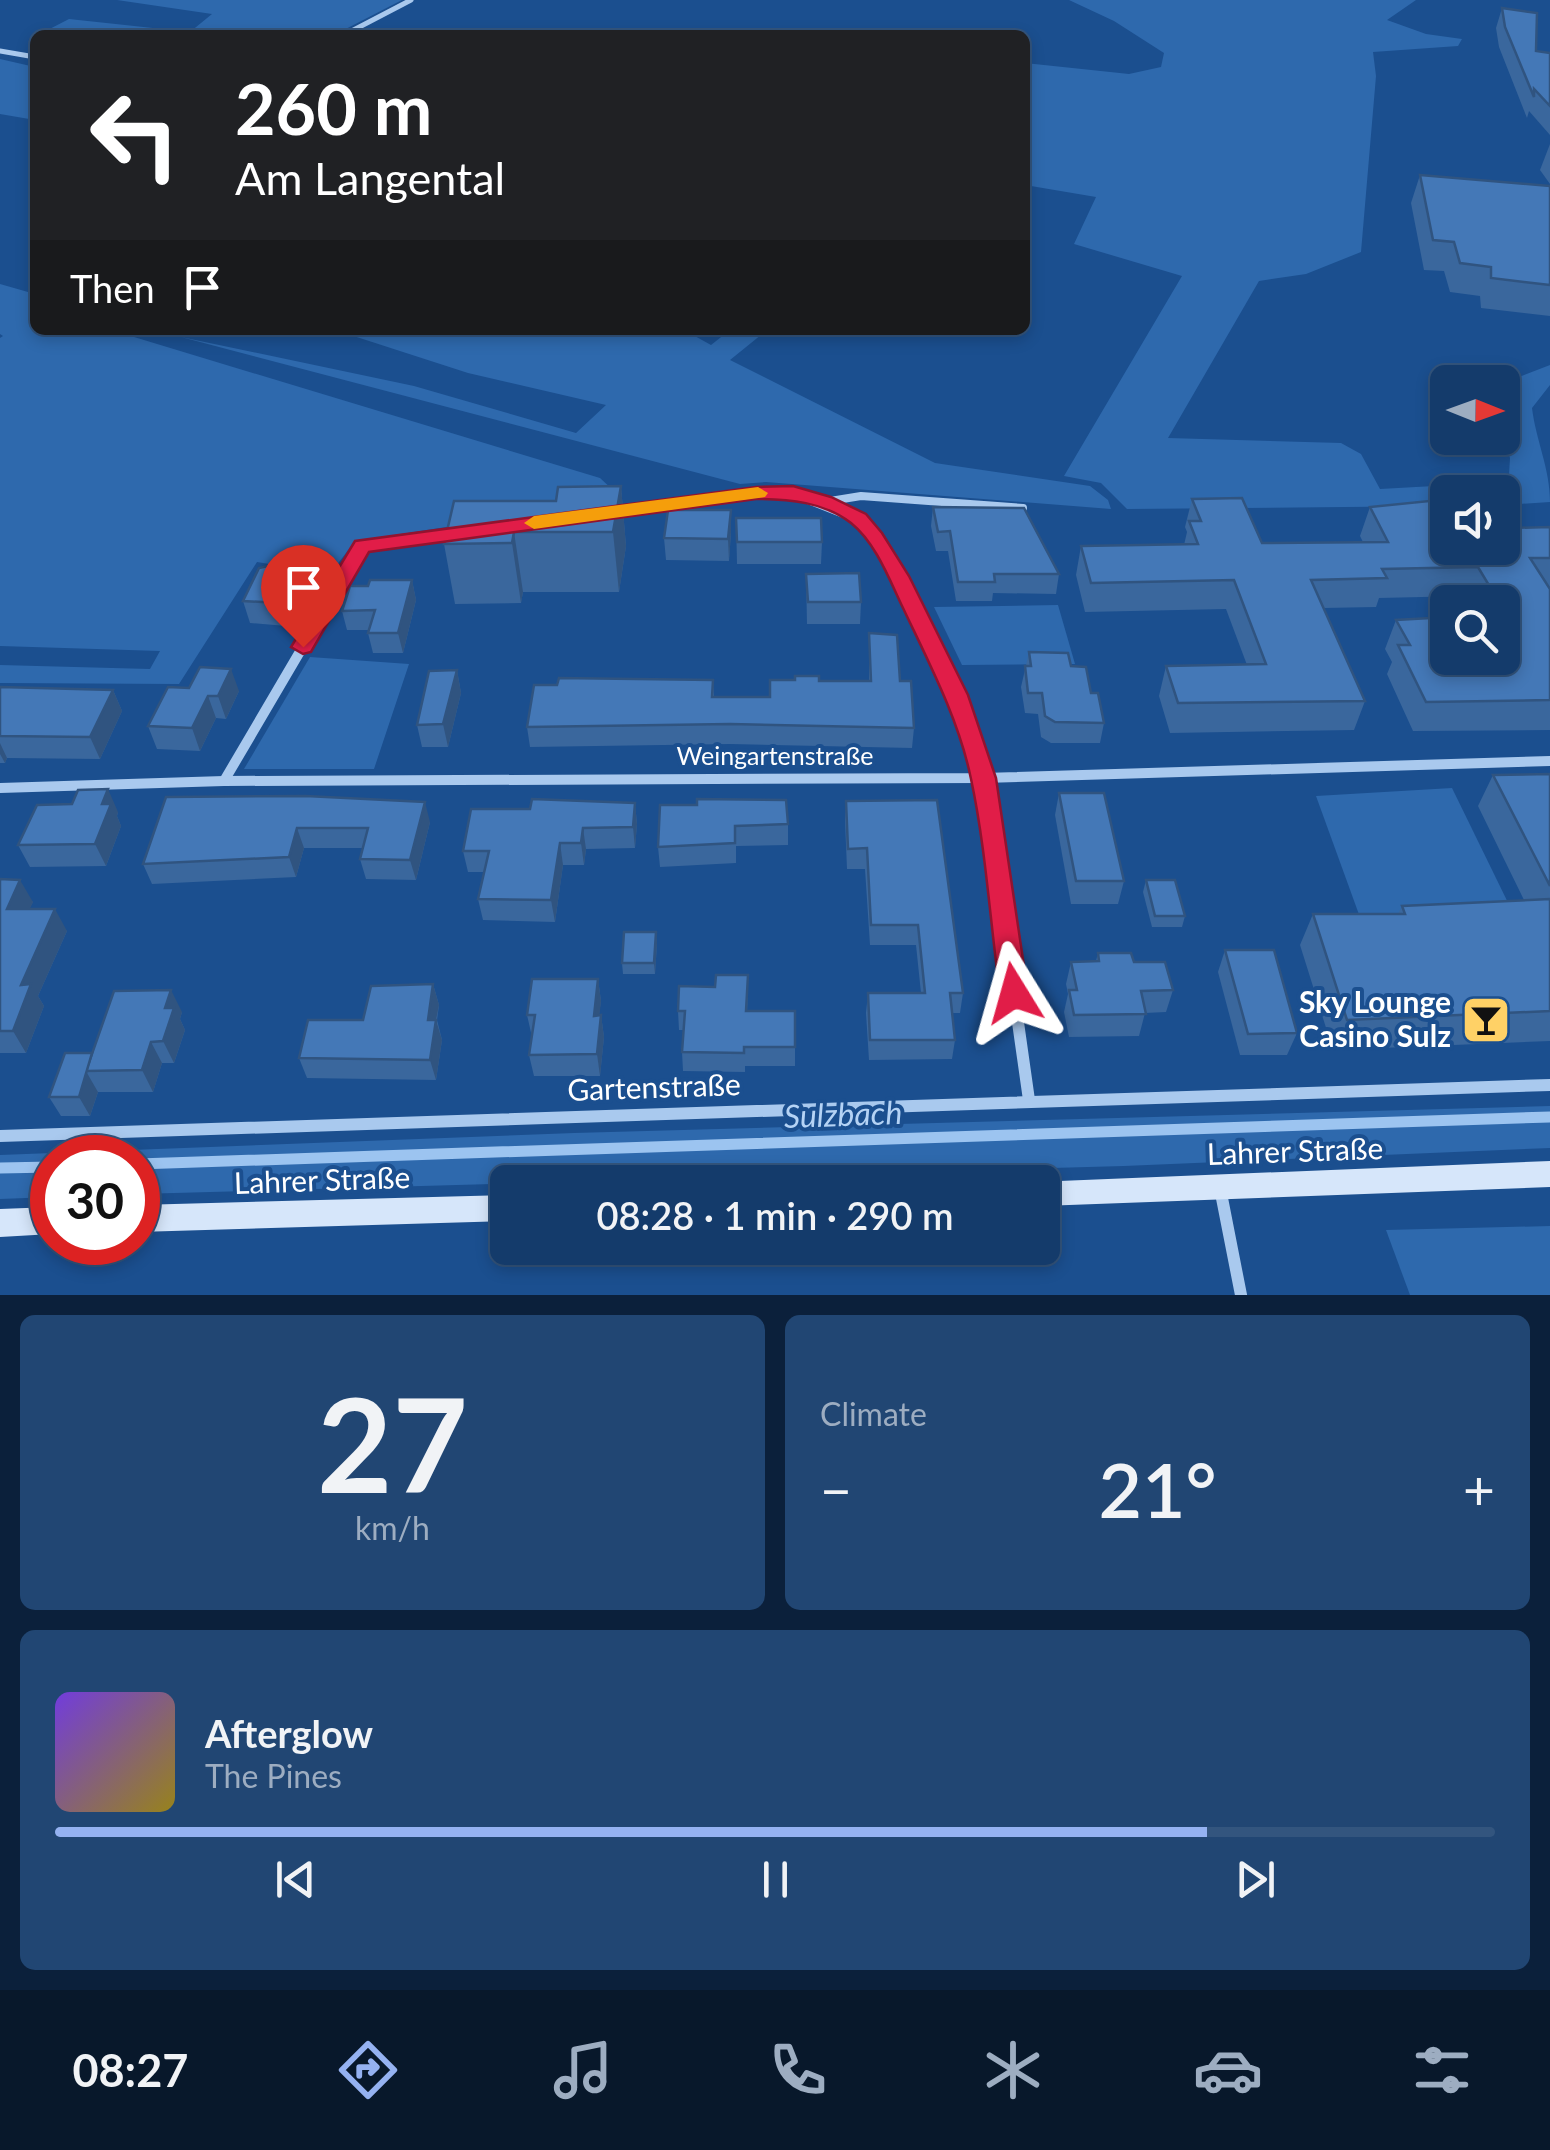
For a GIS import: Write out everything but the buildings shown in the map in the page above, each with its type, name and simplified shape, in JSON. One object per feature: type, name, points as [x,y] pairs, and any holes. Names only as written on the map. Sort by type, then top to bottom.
[{"type":"street","points":[[599,514],[756,493],[793,492],[858,519],[898,576],[956,695],[984,778],[1029,1100]]},
{"type":"street","points":[[224,781],[362,546],[480,530]]},
{"type":"street","name":"Weingartenstraße","points":[[0,788],[224,781],[984,778],[1550,761]]},
{"type":"street","name":"Gartenstraße","points":[[0,1136],[1550,1086]]},
{"type":"street","name":"Lahrer Straße","points":[[1060,1191],[1550,1174]]},
{"type":"street","points":[[1220,1187],[1241,1295]]},
{"type":"street","name":"Lahrer Straße","points":[[160,1218],[490,1209]]},
{"type":"street","points":[[0,1223],[30,1222]]},
{"type":"lane","points":[[354,30],[411,0]]},
{"type":"lane","points":[[0,51],[30,56]]},
{"type":"lane","points":[[824,502],[861,496],[1023,508]]},
{"type":"shaded area","points":[[117,0],[402,0],[344,30],[192,30],[212,14]]},
{"type":"shaded area","points":[[1069,0],[1416,0],[1387,20],[1426,34],[1462,39],[1458,46],[1373,52],[1376,76],[1361,252],[1306,274],[1259,281],[1168,438],[1341,443],[1361,454],[1380,489],[1430,486],[1430,506],[1127,509],[1101,483],[1064,476],[1182,276],[1074,244],[1096,197],[1030,186],[1030,64],[1129,74],[1161,67],[1164,53],[1114,21]]},
{"type":"shaded area","points":[[69,19],[171,30],[48,30]]},
{"type":"shaded area","points":[[0,59],[30,66],[30,119],[0,114]]},
{"type":"shaded area","points":[[0,284],[30,293],[30,335],[128,335],[600,478],[614,491],[617,501],[355,541],[330,574],[257,562],[179,684],[0,683],[0,665],[150,669],[160,651],[0,646]]},
{"type":"shaded area","points":[[350,335],[693,335],[711,345],[724,335],[761,335],[730,360],[935,463],[1090,486],[1108,500],[1111,509],[766,482],[740,484],[181,337],[414,386],[576,433],[606,405],[468,373]]},
{"type":"shaded area","points":[[1550,365],[1550,385],[1532,408],[1550,502],[1520,504],[1520,475],[1509,475],[1509,455],[1520,455],[1520,377]]},
{"type":"shaded area","points":[[1058,605],[1075,664],[962,665],[934,607]]},
{"type":"shaded area","points":[[310,657],[409,664],[374,769],[244,769]]},
{"type":"shaded area","points":[[1452,788],[1515,917],[1361,920],[1316,796]]},
{"type":"shaded area","points":[[1550,1106],[1550,1148],[1060,1168],[490,1165],[490,1184],[160,1193],[160,1149],[574,1133]]},
{"type":"shaded area","points":[[30,1154],[30,1198],[0,1199],[0,1155]]},
{"type":"shaded area","points":[[1550,1226],[1550,1295],[1410,1295],[1386,1230]]},
{"type":"waterway","name":"Sulzbach","points":[[160,1163],[1550,1117]]},
{"type":"waterway","name":"Sulzbach","points":[[0,1168],[30,1167]]},
{"type":"slow traffic","points":[[534,523],[758,493]]},
{"type":"place","name":"Sky Lounge Casino Sulz","points":[[1486,1020]]},
{"type":"route","points":[[303,647],[362,546],[756,493],[793,492],[824,502],[858,519],[874,538],[898,576],[956,695],[984,778],[1014,993]]}]
